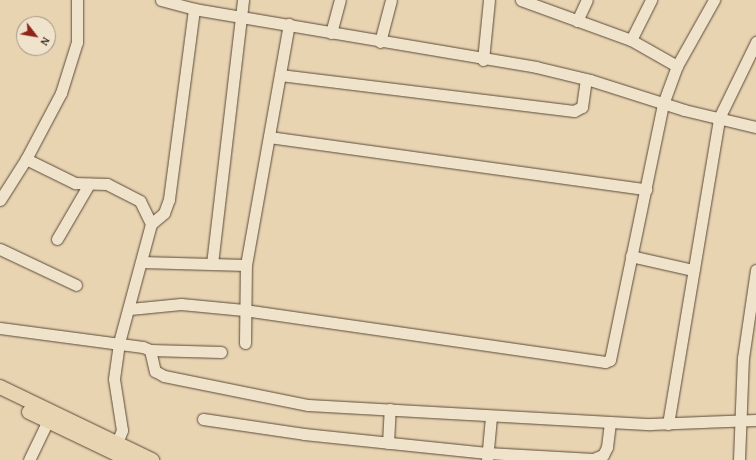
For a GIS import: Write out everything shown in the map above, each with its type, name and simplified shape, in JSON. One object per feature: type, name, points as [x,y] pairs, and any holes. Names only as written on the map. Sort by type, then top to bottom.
[{"type":"main road","points":[[0,387],[50,417],[129,460]]},
{"type":"main road","points":[[0,398],[117,443],[152,460]]},
{"type":"street","points":[[0,200],[26,159],[61,93],[77,42],[77,0]]},
{"type":"street","points":[[161,0],[194,9],[289,24],[586,79],[664,104],[756,127]]},
{"type":"street","points":[[212,264],[243,0]]},
{"type":"street","points":[[332,33],[340,0]]},
{"type":"street","points":[[380,42],[391,0]]},
{"type":"street","points":[[483,60],[489,0]]},
{"type":"street","points":[[521,0],[631,40],[677,66]]},
{"type":"street","points":[[577,21],[587,0]]},
{"type":"street","points":[[631,40],[651,0]]},
{"type":"street","points":[[130,309],[181,304],[244,310],[605,362],[610,360],[614,351],[631,256],[664,104],[677,66],[714,0]]},
{"type":"street","points":[[117,443],[122,430],[114,379],[119,343],[130,309],[151,224],[164,213],[169,199],[194,9]]},
{"type":"street","points":[[245,343],[244,310],[246,265],[289,24]]},
{"type":"street","points":[[668,424],[719,118],[756,42]]},
{"type":"street","points":[[280,75],[574,112],[582,107],[586,79]]},
{"type":"street","points":[[269,137],[646,189]]},
{"type":"street","points":[[26,159],[75,183],[107,184],[140,201],[151,224]]},
{"type":"street","points":[[57,239],[89,184]]},
{"type":"street","points":[[0,249],[76,285]]},
{"type":"street","points":[[631,256],[693,270]]},
{"type":"street","points":[[141,262],[246,265]]},
{"type":"street","points":[[739,460],[744,358],[756,270]]},
{"type":"street","points":[[0,328],[119,343],[150,350],[221,352]]},
{"type":"street","points":[[150,350],[155,371],[164,376],[308,405],[491,416],[668,424],[756,420]]},
{"type":"street","points":[[388,443],[390,409]]},
{"type":"street","points":[[487,456],[491,416]]},
{"type":"street","points":[[29,460],[50,417]]},
{"type":"street","points":[[203,419],[304,434],[487,456],[593,459],[603,455],[607,447],[610,422]]}]
